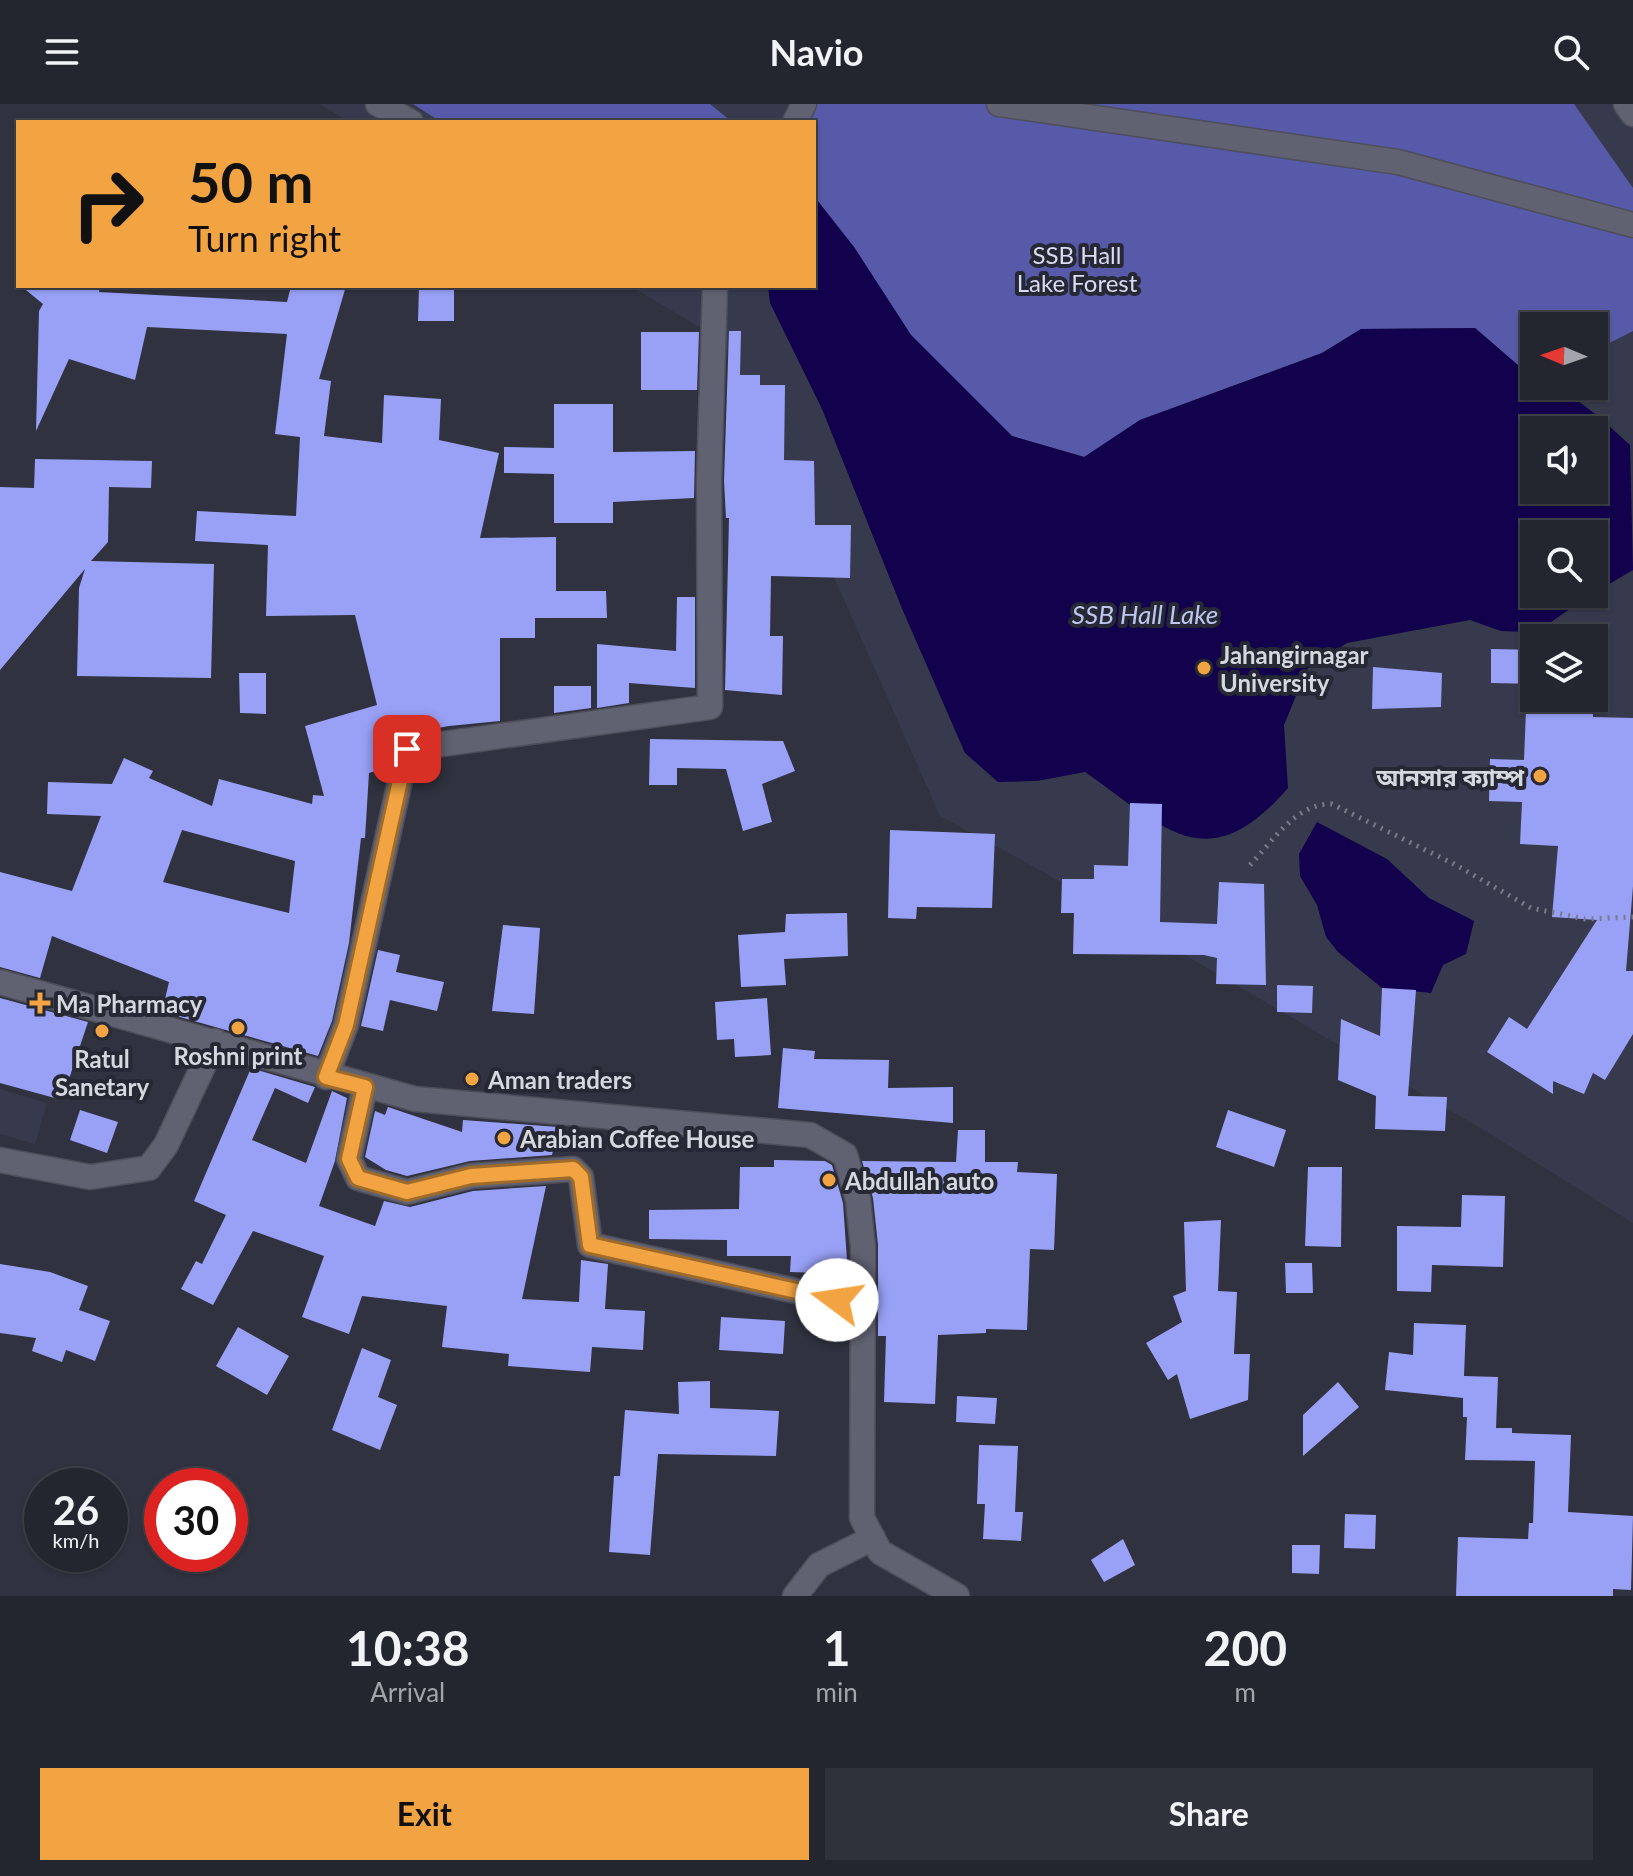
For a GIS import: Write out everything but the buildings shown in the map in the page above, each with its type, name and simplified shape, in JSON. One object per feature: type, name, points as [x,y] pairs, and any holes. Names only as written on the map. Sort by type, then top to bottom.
[{"type":"street","points":[[378,104],[407,120]]},
{"type":"street","points":[[999,104],[1398,162],[1633,225]]},
{"type":"street","points":[[1626,104],[1633,114]]},
{"type":"street","points":[[326,1077],[346,1025],[407,749],[710,707],[709,481],[717,288]]},
{"type":"street","points":[[0,982],[215,1041],[326,1077],[415,1099],[810,1135],[845,1155],[858,1200],[863,1247],[862,1518],[880,1552],[957,1596]]},
{"type":"street","points":[[0,1160],[90,1177],[149,1168],[166,1145],[215,1041]]},
{"type":"street","points":[[365,1087],[349,1159],[358,1178],[407,1192],[471,1176],[573,1169],[581,1177],[590,1245],[863,1306]]},
{"type":"street","points":[[795,1596],[819,1565],[873,1538]]},
{"type":"path","points":[[1250,865],[1302,811],[1317,804],[1332,804],[1454,864],[1531,908],[1585,919],[1633,917]]},
{"type":"shaded area","name":"Jahangirnagar University","points":[[319,104],[1633,104],[1633,1223],[1492,1135],[1047,874],[940,816],[775,444],[723,341],[633,288],[816,288],[816,120],[347,120]]},
{"type":"shaded area","points":[[0,1089],[47,1103],[35,1144],[0,1134]]},
{"type":"green space","points":[[413,104],[710,104],[730,120],[438,120]]},
{"type":"green space","name":"SSB Hall Lake Forest","points":[[808,104],[1574,104],[1633,188],[1633,331],[1608,344],[1608,312],[1520,312],[1520,367],[1475,328],[1361,329],[1322,353],[1140,420],[1085,457],[1012,436],[911,335],[854,247],[816,205],[816,120],[803,120]]},
{"type":"water","name":"SSB Hall Lake","points":[[816,199],[854,247],[911,335],[1012,436],[1084,457],[1140,420],[1322,353],[1361,329],[1475,328],[1520,367],[1520,400],[1575,400],[1598,416],[1520,416],[1520,504],[1608,504],[1608,425],[1630,445],[1633,570],[1608,585],[1608,520],[1520,520],[1520,608],[1572,608],[1546,624],[1520,624],[1520,632],[1501,631],[1470,620],[1347,643],[1307,669],[1284,725],[1288,788],[1259,816],[1233,833],[1209,839],[1186,836],[1139,811],[1085,772],[1037,781],[998,782],[965,753],[903,611],[822,409],[770,303],[768,288],[816,288]]},
{"type":"water","points":[[1317,822],[1387,859],[1429,898],[1474,921],[1466,954],[1443,965],[1431,993],[1382,988],[1338,952],[1326,937],[1317,905],[1300,876],[1299,854]]},
{"type":"place","name":"Jahangirnagar University","points":[[1204,668]]},
{"type":"place","name":"আনসার ক্যাম্প","points":[[1540,776]]},
{"type":"place","name":"Ma Pharmacy","points":[[40,1003]]},
{"type":"place","name":"Roshni print","points":[[238,1028]]},
{"type":"place","name":"Ratul Sanetary","points":[[102,1031]]},
{"type":"place","name":"Aman traders","points":[[472,1079]]},
{"type":"place","name":"Arabian Coffee House","points":[[504,1138]]},
{"type":"place","name":"Abdullah auto","points":[[829,1180]]},
{"type":"route","points":[[407,749],[346,1025],[326,1077],[365,1087],[349,1159],[358,1178],[407,1192],[471,1176],[573,1169],[581,1177],[583,1214],[590,1245],[837,1300]]}]
